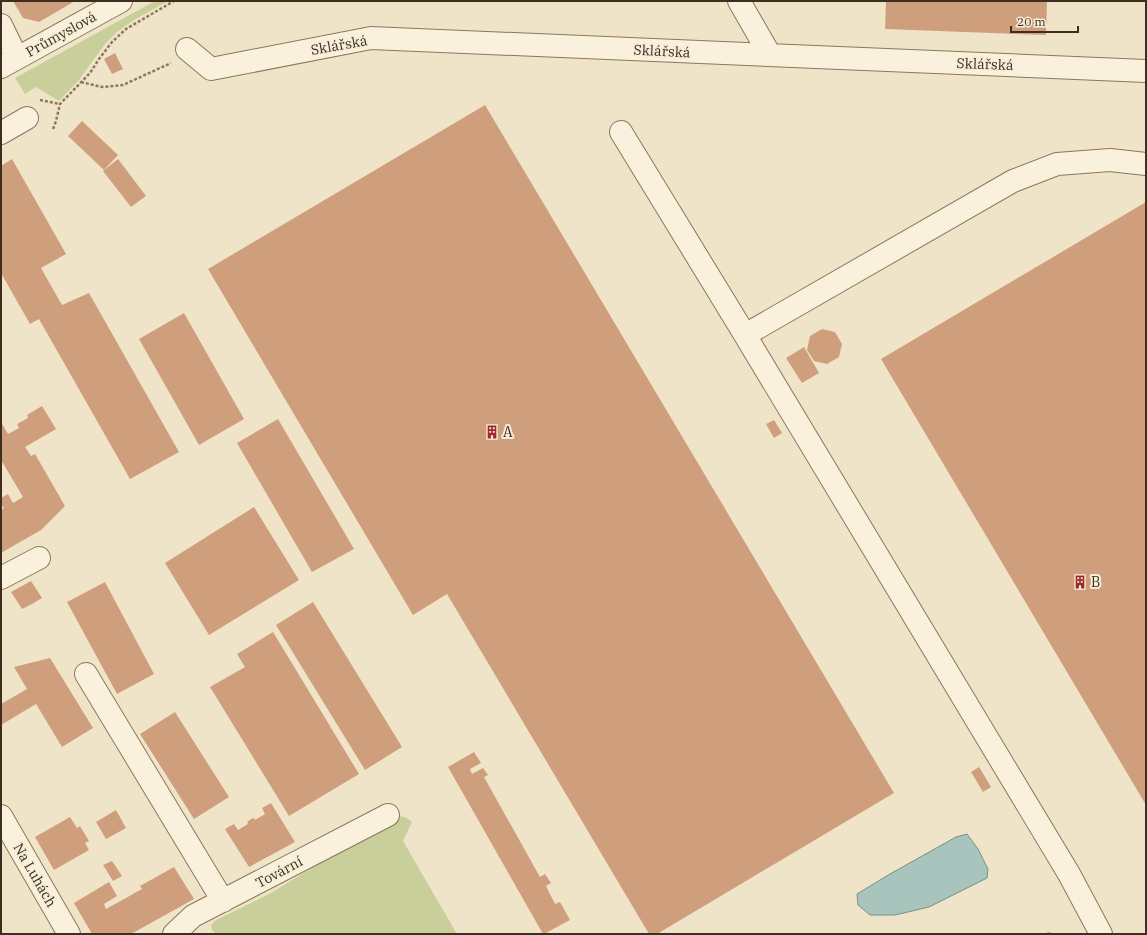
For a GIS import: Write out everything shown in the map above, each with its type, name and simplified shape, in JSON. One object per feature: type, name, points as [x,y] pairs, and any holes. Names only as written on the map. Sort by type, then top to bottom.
[{"type":"street","name":"Průmyslová","points":[[9,62],[121,1]]},
{"type":"street","points":[[739,1],[770,56]]},
{"type":"street","points":[[1,25],[9,62]]},
{"type":"street","name":"Sklářská","points":[[190,51],[211,69],[371,38],[770,56],[1146,70]]},
{"type":"street","points":[[1,133],[27,118]]},
{"type":"street","points":[[621,132],[1069,874],[1101,934]]},
{"type":"street","points":[[744,335],[1013,181],[1057,164],[1110,160],[1146,164]]},
{"type":"street","points":[[1,578],[39,558]]},
{"type":"street","points":[[86,674],[223,901]]},
{"type":"street","name":"Tovární","points":[[174,934],[193,916],[388,815]]},
{"type":"street","name":"Na Luhách","points":[[1,816],[69,934]]},
{"type":"path","points":[[53,129],[60,104],[90,73],[112,42],[126,29],[174,1]]},
{"type":"path","points":[[81,82],[102,87],[123,85],[190,51]]},
{"type":"path","points":[[1048,934],[1052,933]]},
{"type":"green space","points":[[155,1],[168,1],[134,20],[117,32],[105,44],[79,80],[59,101],[36,87],[25,94],[15,78]]},
{"type":"green space","points":[[393,816],[403,817],[412,822],[403,841],[457,934],[216,934],[212,930],[211,925],[216,920],[269,894],[312,868],[309,861]]},
{"type":"water","points":[[967,834],[978,849],[988,869],[987,878],[929,907],[895,915],[870,915],[858,905],[857,894],[956,837]]},
{"type":"building","points":[[13,1],[75,1],[39,22],[23,18]]},
{"type":"building","points":[[886,1],[1047,1],[1046,35],[885,29]]},
{"type":"building","points":[[115,53],[123,69],[112,74],[104,59]]},
{"type":"building","name":"A","points":[[485,105],[894,793],[657,934],[649,934],[447,594],[413,615],[208,269]]},
{"type":"building","points":[[82,121],[118,155],[104,170],[68,136]]},
{"type":"building","points":[[12,159],[66,254],[41,268],[62,305],[89,293],[179,452],[130,479],[39,319],[30,324],[1,273],[1,166]]},
{"type":"building","points":[[118,159],[146,196],[131,207],[103,171]]},
{"type":"building","name":"B","points":[[1146,202],[1146,805],[881,359]]},
{"type":"building","points":[[184,313],[244,419],[199,445],[139,339]]},
{"type":"building","points":[[822,329],[835,332],[842,344],[839,357],[827,364],[814,361],[807,350],[810,336]]},
{"type":"building","points":[[804,347],[819,373],[802,383],[786,358]]},
{"type":"building","points":[[42,406],[56,429],[25,447],[31,456],[35,454],[65,506],[41,530],[1,553],[1,510],[4,508],[1,504],[1,498],[8,494],[13,503],[23,497],[1,460],[1,422],[8,434],[19,428],[17,424],[28,418],[27,415]]},
{"type":"building","points":[[278,419],[354,549],[312,572],[237,443]]},
{"type":"building","points":[[774,420],[782,433],[774,438],[766,424]]},
{"type":"building","points":[[254,507],[299,580],[209,635],[165,563]]},
{"type":"building","points":[[31,581],[42,598],[22,609],[11,592]]},
{"type":"building","points":[[105,582],[154,674],[117,694],[67,602]]},
{"type":"building","points":[[313,602],[402,747],[365,770],[276,625]]},
{"type":"building","points":[[273,632],[359,774],[289,816],[210,687],[245,667],[237,654]]},
{"type":"building","points":[[50,658],[93,728],[62,747],[36,704],[1,725],[1,704],[27,689],[14,667]]},
{"type":"building","points":[[175,712],[229,797],[194,819],[140,734]]},
{"type":"building","points":[[474,752],[481,763],[470,769],[472,774],[483,768],[488,775],[484,777],[540,877],[545,874],[551,883],[546,886],[555,904],[560,902],[570,920],[544,934],[448,767]]},
{"type":"building","points":[[979,767],[991,787],[983,792],[971,772]]},
{"type":"building","points":[[271,803],[295,842],[249,867],[225,829],[234,824],[238,830],[248,824],[247,822],[251,819],[254,818],[255,820],[265,814],[262,808]]},
{"type":"building","points":[[116,810],[126,828],[106,839],[96,822]]},
{"type":"building","points":[[70,817],[77,828],[80,826],[89,841],[85,843],[89,850],[54,870],[35,837]]},
{"type":"building","points":[[112,861],[122,876],[113,881],[103,865]]},
{"type":"building","points":[[174,867],[194,899],[131,934],[92,934],[74,903],[109,882],[117,896],[104,904],[106,909],[142,889],[140,886]]},
{"type":"place","name":"A","points":[[492,432]]},
{"type":"place","name":"B","points":[[1080,582]]}]
